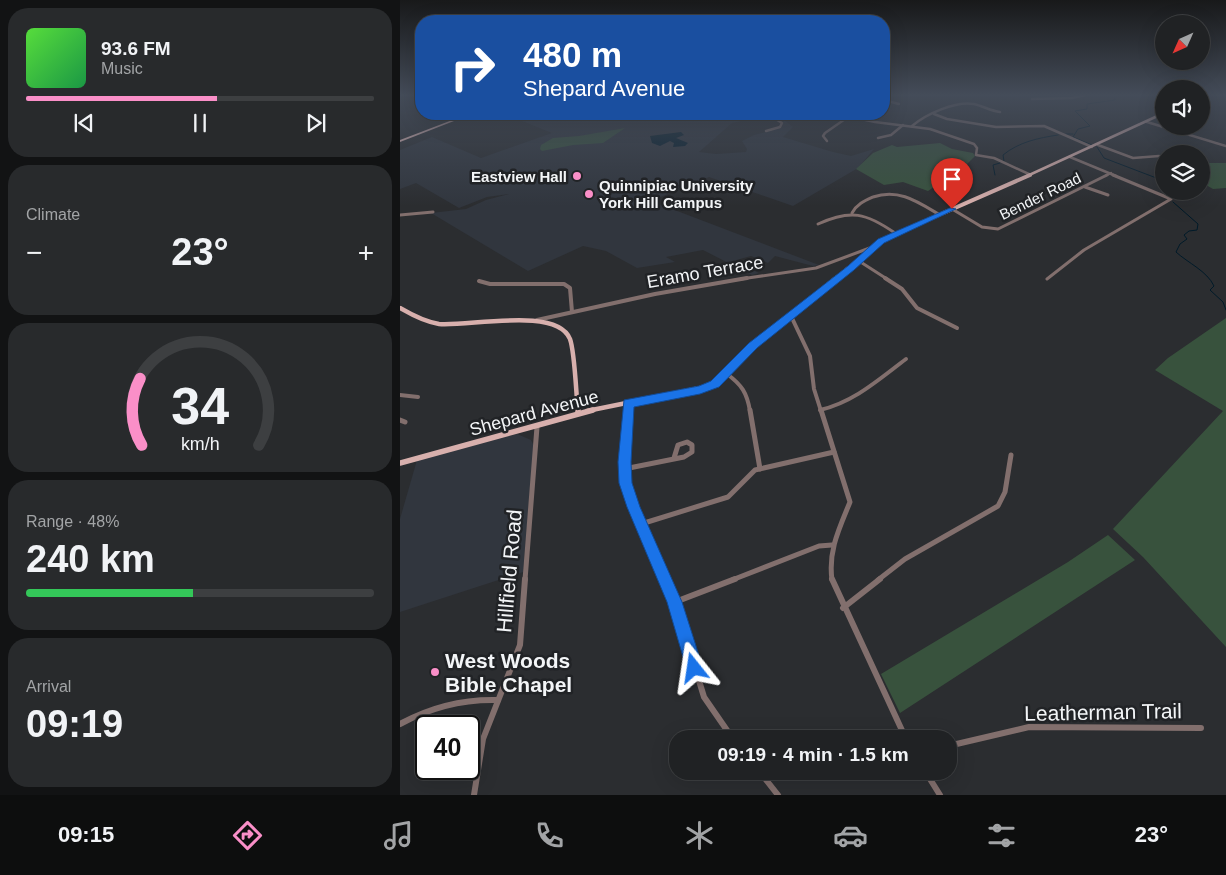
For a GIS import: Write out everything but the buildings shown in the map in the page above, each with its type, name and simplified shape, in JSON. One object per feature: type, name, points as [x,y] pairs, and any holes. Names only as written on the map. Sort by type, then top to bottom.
[{"type":"highway","points":[[400,141],[423,132]]},
{"type":"main road","name":"Shepard Avenue","points":[[400,463],[537,427],[578,412],[705,388],[719,381],[746,352],[875,246],[896,233],[1125,132]]},
{"type":"main road","points":[[400,308],[420,319],[438,324],[470,325],[537,320],[565,333],[570,338],[578,412]]},
{"type":"street","points":[[825,132],[823,136],[827,141]]},
{"type":"street","points":[[878,138],[891,135],[894,132]]},
{"type":"street","points":[[940,132],[971,143],[977,148],[976,155],[994,158],[1031,175]]},
{"type":"street","points":[[1057,132],[1092,148]]},
{"type":"street","points":[[1180,132],[1226,146]]},
{"type":"street","points":[[1098,145],[1133,158],[1155,156]]},
{"type":"street","points":[[1047,279],[1084,250],[1156,209],[1170,198],[1070,157]]},
{"type":"street","name":"Bender Road","points":[[952,209],[982,227],[998,229],[1111,174]]},
{"type":"street","points":[[1085,187],[1108,195]]},
{"type":"street","points":[[852,213],[856,205],[878,194],[888,193],[910,197],[940,215]]},
{"type":"street","points":[[400,215],[433,212]]},
{"type":"street","points":[[818,224],[837,215],[852,213],[870,217],[896,233]]},
{"type":"street","name":"Eramo Terrace","points":[[537,320],[655,294],[772,273],[816,268],[875,246]]},
{"type":"street","points":[[859,261],[902,289],[917,308],[956,328]]},
{"type":"street","points":[[479,281],[490,284],[564,284],[570,290],[572,312]]},
{"type":"street","points":[[791,316],[810,356],[812,382],[850,502],[832,545],[831,574],[843,608],[902,730]]},
{"type":"street","points":[[820,410],[851,400],[906,359]]},
{"type":"street","points":[[727,374],[740,383],[747,395],[760,469]]},
{"type":"street","points":[[400,395],[418,397]]},
{"type":"street","points":[[628,403],[624,469],[629,494],[675,602],[704,697],[726,730]]},
{"type":"street","name":"Hillfield Road","points":[[474,795],[481,746],[498,700],[517,660],[522,633],[537,427]]},
{"type":"street","points":[[641,524],[727,498],[739,489],[751,472],[834,452]]},
{"type":"street","points":[[843,608],[905,558],[998,506],[1005,492],[1011,455]]},
{"type":"street","points":[[624,469],[674,458]]},
{"type":"street","points":[[675,602],[819,546],[832,545]]},
{"type":"street","points":[[400,724],[473,698],[498,700]]},
{"type":"street","name":"Leatherman Trail","points":[[957,744],[1029,728],[1121,726],[1201,728]]},
{"type":"street","points":[[766,780],[778,795]]},
{"type":"street","points":[[931,780],[940,795]]},
{"type":"shaded area","name":"Quinnipiac University York Hill Campus","points":[[550,132],[722,132],[699,152],[716,154],[746,152],[747,149],[742,141],[765,132],[788,132],[783,137],[851,156],[874,149],[858,168],[793,206],[709,177],[651,201],[819,265],[813,266],[775,256],[768,263],[751,256],[733,261],[759,273],[752,275],[703,250],[666,257],[675,262],[637,268],[606,251],[583,246],[528,271],[431,213],[466,209],[486,200],[509,194],[487,197],[459,208],[416,183],[400,189],[400,150],[432,137],[481,158],[552,133]]},
{"type":"shaded area","points":[[517,434],[531,440],[534,446],[523,572],[400,612],[400,519],[417,460]]},
{"type":"green space","points":[[601,132],[619,132],[603,143],[573,145],[542,151],[540,149],[541,145],[553,138]]},
{"type":"green space","points":[[940,143],[952,149],[973,153],[975,156],[966,165],[928,191],[903,182],[884,185],[856,169],[873,153],[892,145],[897,147]]},
{"type":"green space","points":[[1210,163],[1226,163],[1226,188],[1213,189],[1210,187]]},
{"type":"green space","points":[[1226,318],[1226,647],[1143,557],[1113,529],[1223,411],[1155,370],[1168,358]]},
{"type":"green space","points":[[1108,535],[1135,560],[900,713],[881,674],[1068,562]]},
{"type":"water","points":[[681,132],[684,135],[676,138],[688,143],[685,146],[673,147],[674,143],[670,141],[660,146],[652,143],[650,136]]},
{"type":"waterway","points":[[1076,132],[1073,137],[1092,145]]},
{"type":"waterway","points":[[1066,134],[1073,134]]},
{"type":"waterway","points":[[1004,161],[1003,155],[1022,144],[1058,135]]},
{"type":"waterway","points":[[1097,147],[1104,158],[1155,177]]},
{"type":"waterway","points":[[995,175],[993,165],[1000,163]]},
{"type":"waterway","points":[[1173,202],[1198,224],[1197,230],[1189,231],[1184,235],[1187,239],[1180,244],[1176,252],[1207,276],[1214,286],[1210,290],[1223,302],[1226,310]]},
{"type":"place","name":"Eastview Hall","points":[[577,176]]},
{"type":"place","name":"Quinnipiac University York Hill Campus","points":[[589,194]]},
{"type":"place","name":"West Woods Bible Chapel","points":[[435,672]]},
{"type":"route","points":[[694,668],[675,602],[634,507],[626,483],[624,462],[628,403],[700,390],[715,384],[753,346],[851,268],[881,241],[952,209]]}]
